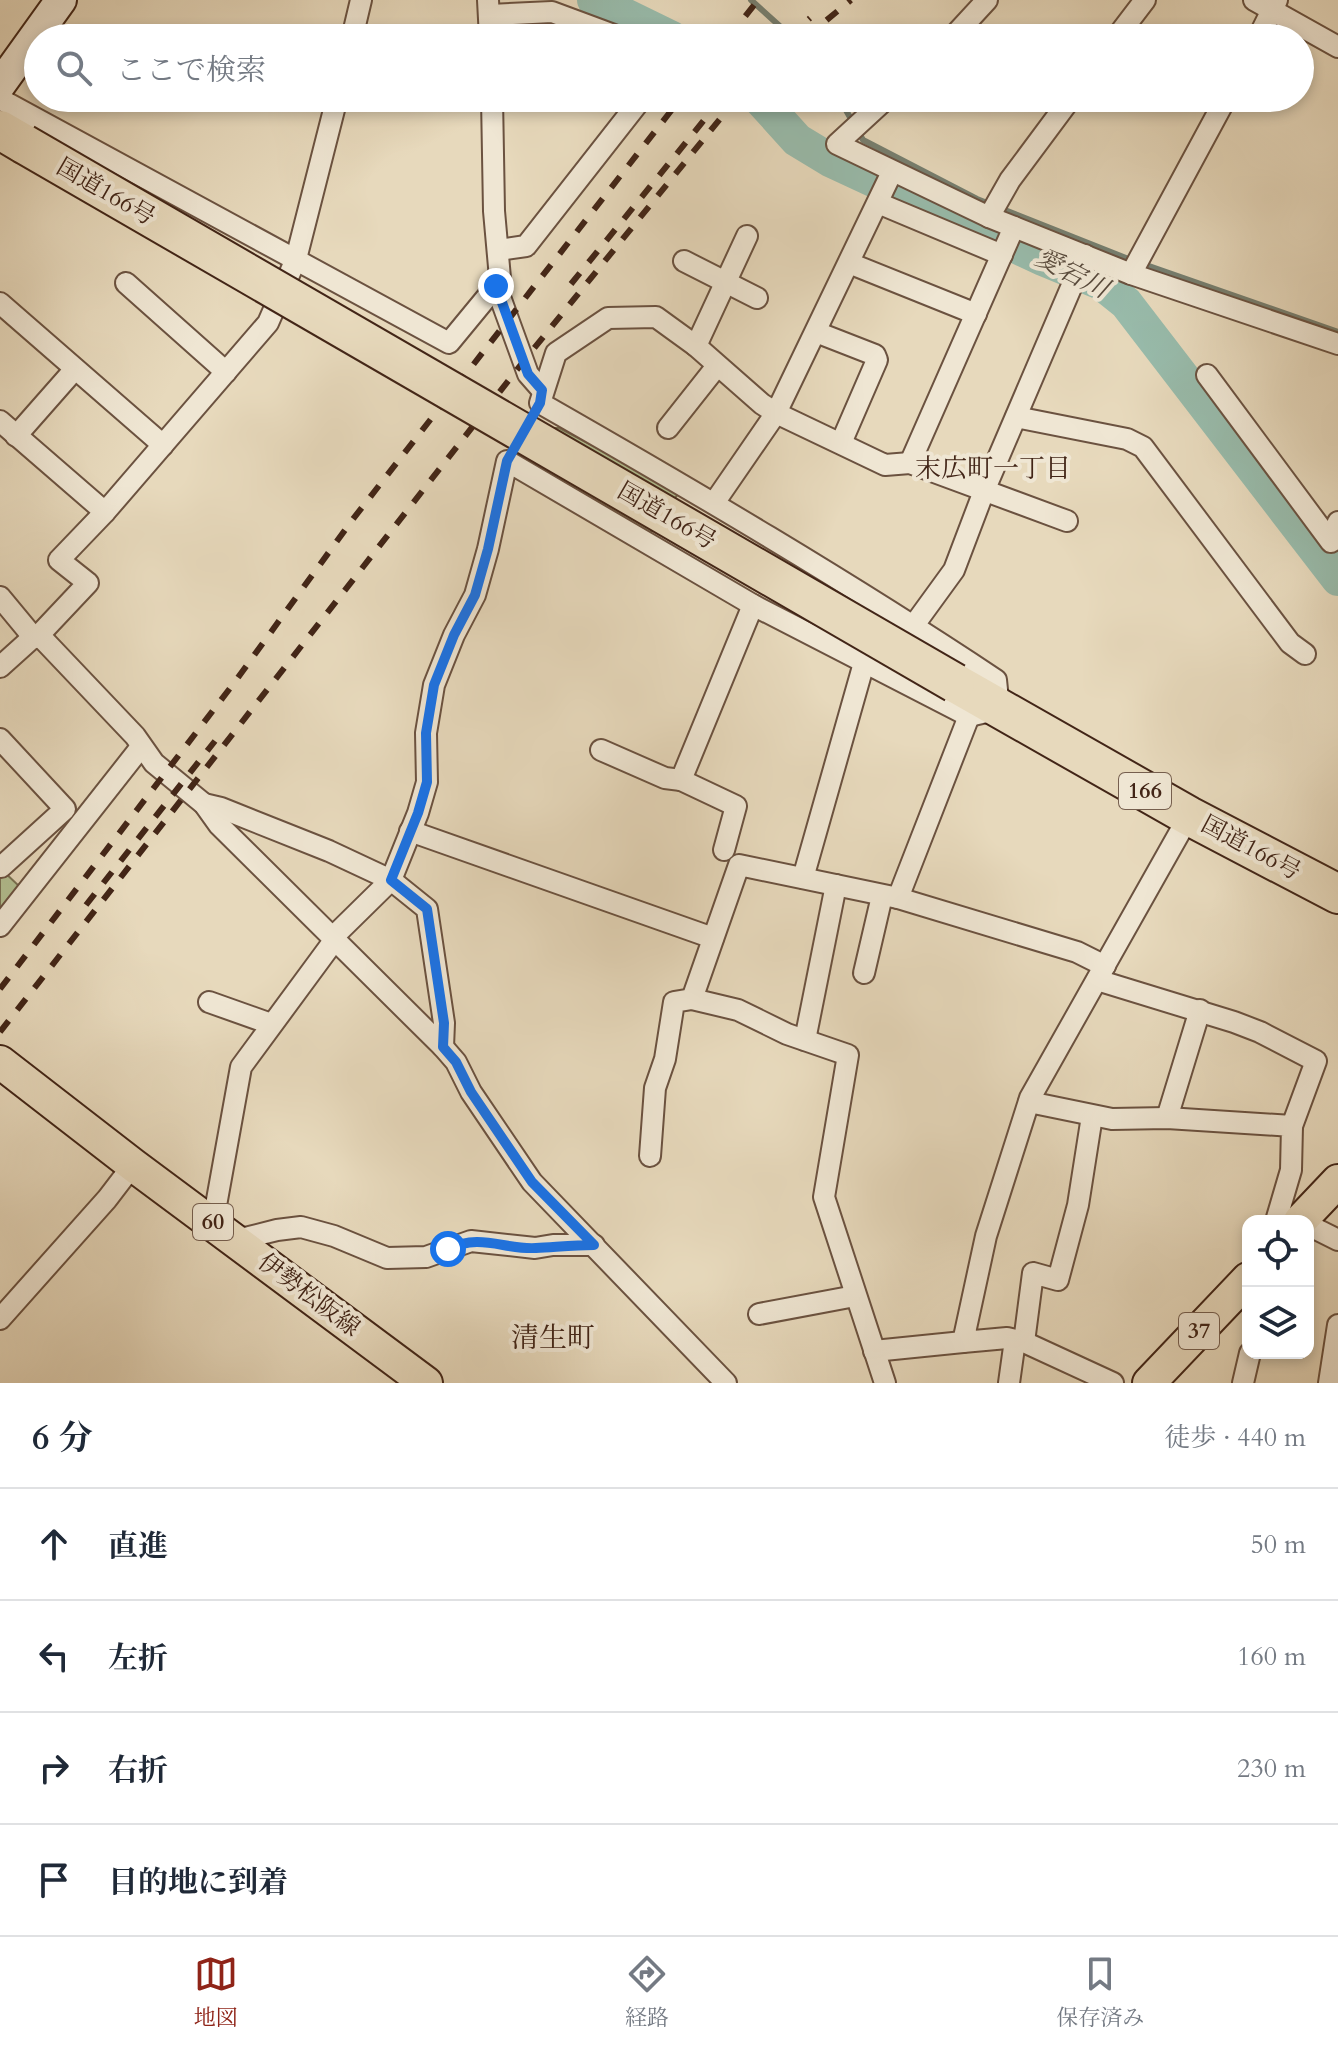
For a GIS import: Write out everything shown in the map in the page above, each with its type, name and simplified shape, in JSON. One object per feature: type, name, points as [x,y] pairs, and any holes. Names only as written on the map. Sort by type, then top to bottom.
[{"type":"highway","name":"国道166号","points":[[12,137],[974,702],[1338,894]]},
{"type":"main road","name":"伊勢松阪線","points":[[0,1062],[426,1383]]},
{"type":"main road","points":[[1306,1215],[1338,1181]]},
{"type":"main road","name":"37","points":[[1149,1383],[1242,1285]]},
{"type":"street","points":[[44,24],[61,0]]},
{"type":"street","points":[[355,24],[361,0]]},
{"type":"street","points":[[965,24],[987,0]]},
{"type":"street","points":[[1127,24],[1145,0]]},
{"type":"street","points":[[1254,0],[1275,5],[1304,24]]},
{"type":"street","points":[[1265,24],[1275,5]]},
{"type":"street","points":[[489,7],[552,12],[584,24]]},
{"type":"street","points":[[1314,31],[1338,47]]},
{"type":"street","points":[[0,85],[24,52]]},
{"type":"street","points":[[0,99],[24,112]]},
{"type":"street","points":[[24,112],[449,343],[500,278],[494,211],[492,112]]},
{"type":"street","points":[[0,667],[37,636],[88,583],[59,560],[105,512],[268,323],[296,259],[333,112]]},
{"type":"street","points":[[498,250],[526,246],[631,112]]},
{"type":"street","points":[[872,112],[837,144],[892,172],[993,210],[1013,230],[1085,256],[1136,266],[1338,344]]},
{"type":"street","points":[[993,210],[1010,180],[1061,112]]},
{"type":"street","points":[[1136,266],[1218,112]]},
{"type":"street","points":[[714,503],[776,413],[892,172]]},
{"type":"street","points":[[878,201],[1002,254]]},
{"type":"street","points":[[910,463],[1013,230]]},
{"type":"street","points":[[696,346],[747,236]]},
{"type":"street","points":[[914,625],[954,570],[984,491],[1085,256]]},
{"type":"street","points":[[684,261],[757,298]]},
{"type":"street","points":[[849,263],[976,314]]},
{"type":"street","points":[[126,283],[226,372]]},
{"type":"street","points":[[496,286],[528,374],[541,396],[914,625],[996,680],[974,702],[890,897],[864,973]]},
{"type":"street","points":[[0,303],[163,445]]},
{"type":"street","points":[[594,1245],[535,1248],[471,1241],[426,1257],[387,1258],[334,1236],[301,1227],[225,1231],[241,1067],[335,937],[391,880],[427,782],[426,733],[434,685],[454,635],[475,595],[507,461],[541,396],[556,353],[608,318],[656,317],[776,413],[885,465],[910,463],[1067,521]]},
{"type":"street","points":[[816,332],[875,355],[877,360],[841,443]]},
{"type":"street","points":[[668,428],[717,366]]},
{"type":"street","points":[[16,436],[75,369]]},
{"type":"street","points":[[1207,375],[1331,542],[1338,522]]},
{"type":"street","points":[[1016,417],[1127,439],[1143,447],[1290,643],[1305,654]]},
{"type":"street","points":[[0,421],[105,512]]},
{"type":"street","points":[[507,461],[753,605],[864,663],[974,702]]},
{"type":"street","points":[[0,597],[135,736],[165,773],[204,804],[219,825],[443,1047],[456,1062],[471,1092],[532,1182],[726,1383]]},
{"type":"street","points":[[681,780],[753,605]]},
{"type":"street","points":[[803,878],[864,663]]},
{"type":"street","points":[[0,739],[65,809],[82,822]]},
{"type":"street","points":[[0,926],[141,747]]},
{"type":"street","points":[[601,750],[665,778],[681,780],[736,806],[724,850]]},
{"type":"street","points":[[204,804],[329,851],[391,880],[427,909],[444,1023],[443,1047]]},
{"type":"street","points":[[1,867],[65,809]]},
{"type":"street","points":[[963,1342],[986,1236],[1029,1102],[1189,816]]},
{"type":"street","points":[[410,831],[713,938]]},
{"type":"street","points":[[692,999],[739,865],[890,897],[1077,952],[1101,973],[1260,1032],[1316,1061],[1292,1126],[1291,1170],[1278,1215]]},
{"type":"street","points":[[805,1040],[836,885]]},
{"type":"street","points":[[650,1156],[655,1088],[665,1059],[674,1002],[692,999],[738,1010],[848,1055],[824,1197],[885,1383]]},
{"type":"street","points":[[209,1002],[271,1024]]},
{"type":"street","points":[[1167,1118],[1200,1010]]},
{"type":"street","points":[[1029,1102],[1112,1119],[1167,1118],[1292,1126]]},
{"type":"street","points":[[1009,1383],[1033,1273],[1058,1280],[1078,1205],[1092,1116]]},
{"type":"street","points":[[0,1319],[107,1199],[133,1165]]},
{"type":"street","points":[[1314,1228],[1338,1240]]},
{"type":"street","points":[[759,1314],[855,1296]]},
{"type":"street","points":[[1329,1383],[1338,1325]]},
{"type":"street","points":[[874,1351],[963,1342],[1020,1341],[1113,1383]]},
{"type":"street","points":[[1243,1383],[1249,1359]]},
{"type":"green space","points":[[547,428],[559,428],[680,491],[649,535],[527,457]]},
{"type":"green space","points":[[0,868],[19,886],[0,910]]},
{"type":"waterway","name":"愛宕川","points":[[594,0],[643,24]]},
{"type":"waterway","points":[[751,0],[778,24]]},
{"type":"waterway","name":"愛宕川","points":[[772,112],[797,140],[830,160],[1101,283],[1126,303],[1338,579]]},
{"type":"waterway","points":[[847,112],[863,140],[977,199],[1126,258],[1338,332]]},
{"type":"railway","points":[[739,24],[758,0]]},
{"type":"railway","points":[[822,24],[851,0]]},
{"type":"railway","points":[[803,24],[810,18]]},
{"type":"railway","points":[[0,989],[234,683],[353,519],[670,112]]},
{"type":"railway","points":[[571,284],[711,112]]},
{"type":"railway","points":[[0,1032],[523,362],[726,112]]},
{"type":"railway","points":[[86,905],[215,741]]},
{"type":"district","name":"末広町一丁目","points":[[993,468]]},
{"type":"district","name":"清生町","points":[[553,1338]]},
{"type":"route","points":[[448,1249],[471,1241],[535,1248],[594,1245],[532,1182],[471,1092],[456,1062],[443,1047],[444,1023],[427,909],[391,880],[427,782],[426,733],[434,685],[454,635],[475,595],[507,461],[540,403],[542,390],[528,374],[496,286]]}]
